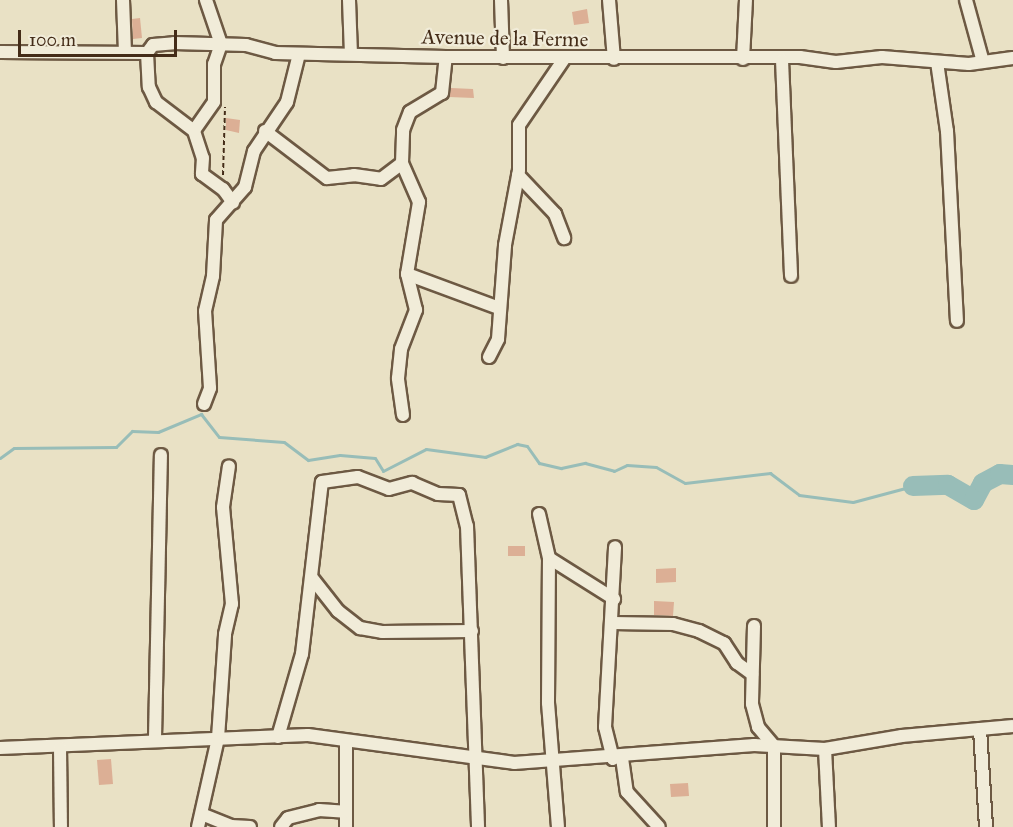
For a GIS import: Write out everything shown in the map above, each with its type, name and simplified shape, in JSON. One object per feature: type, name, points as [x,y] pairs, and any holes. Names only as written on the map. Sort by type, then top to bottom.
[{"type":"street","points":[[123,0],[125,52]]},
{"type":"street","points":[[194,131],[214,102],[214,64],[221,44],[206,0]]},
{"type":"street","points":[[349,0],[351,54]]},
{"type":"street","points":[[501,0],[503,58]]},
{"type":"street","points":[[609,0],[614,59]]},
{"type":"street","points":[[743,59],[746,0]]},
{"type":"street","points":[[966,0],[983,62]]},
{"type":"street","name":"Avenue de la Ferme","points":[[0,52],[147,53],[153,45],[221,44],[299,54],[446,57],[937,62],[983,62],[1013,58]]},
{"type":"street","points":[[147,53],[149,87],[156,102],[194,131],[203,158],[202,174],[224,189],[233,203]]},
{"type":"street","points":[[204,404],[210,388],[205,311],[213,276],[218,212],[233,203],[249,179],[252,155],[265,131],[287,102],[299,54]]},
{"type":"street","points":[[403,415],[400,357],[417,303],[407,274],[418,202],[402,163],[404,121],[414,109],[439,98],[446,57]]},
{"type":"street","points":[[489,357],[498,339],[499,308],[518,175],[521,121],[564,59]]},
{"type":"street","points":[[782,60],[791,276]]},
{"type":"street","points":[[937,62],[947,130],[957,321]]},
{"type":"street","points":[[265,131],[327,178],[354,175],[381,179],[402,163]]},
{"type":"street","points":[[518,175],[555,214],[564,238]]},
{"type":"street","points":[[407,274],[499,308]]},
{"type":"street","points":[[155,738],[161,455]]},
{"type":"street","points":[[198,827],[204,815],[218,738],[225,634],[232,604],[224,507],[229,466]]},
{"type":"street","points":[[278,737],[302,654],[322,482],[358,477],[389,489],[412,483],[438,494],[459,495],[467,526],[472,631],[472,757],[478,827]]},
{"type":"street","points":[[539,514],[549,558],[546,643],[558,827]]},
{"type":"street","points":[[615,547],[613,623],[605,727],[618,758],[627,792],[660,827]]},
{"type":"street","points":[[549,558],[614,598]]},
{"type":"street","points":[[312,578],[338,611],[360,628],[382,632],[472,631]]},
{"type":"street","points":[[613,623],[673,624],[699,631],[724,643],[737,663],[752,674]]},
{"type":"street","points":[[754,626],[753,715],[774,746],[774,827]]},
{"type":"street","points":[[0,748],[60,748],[155,738],[278,737],[346,741],[472,757],[498,764],[618,758],[774,746],[825,749],[1013,726]]},
{"type":"street","points":[[980,729],[986,827]]},
{"type":"street","points":[[346,741],[346,827]]},
{"type":"street","points":[[60,748],[61,827]]},
{"type":"street","points":[[825,749],[829,827]]},
{"type":"street","points":[[281,827],[288,818],[319,810],[345,812]]},
{"type":"street","points":[[204,815],[231,826],[250,827]]},
{"type":"building","points":[[587,9],[589,23],[574,25],[572,12]]},
{"type":"building","points":[[140,18],[142,38],[133,39],[132,19]]},
{"type":"building","points":[[451,88],[473,89],[474,98],[449,97]]},
{"type":"building","points":[[226,118],[240,120],[239,133],[226,130]]},
{"type":"building","points":[[508,546],[525,546],[525,556],[508,556]]},
{"type":"building","points":[[676,568],[676,582],[656,583],[656,569]]},
{"type":"building","points":[[654,601],[674,602],[673,616],[654,615]]},
{"type":"building","points":[[111,759],[113,784],[99,785],[97,760]]},
{"type":"building","points":[[688,783],[689,796],[671,797],[670,784]]},
{"type":"waterway","points":[[0,458],[14,448],[116,447],[132,431],[158,432],[201,414],[219,437],[284,442],[308,460],[340,455],[375,458],[383,471],[426,449],[485,457],[517,444],[527,446],[539,463],[561,468],[585,463],[614,471],[627,465],[656,467],[685,483],[770,473],[799,495],[853,502],[913,486]]},
{"type":"waterway","points":[[913,486],[948,485],[974,500],[983,483],[1000,474],[1013,475]]}]
